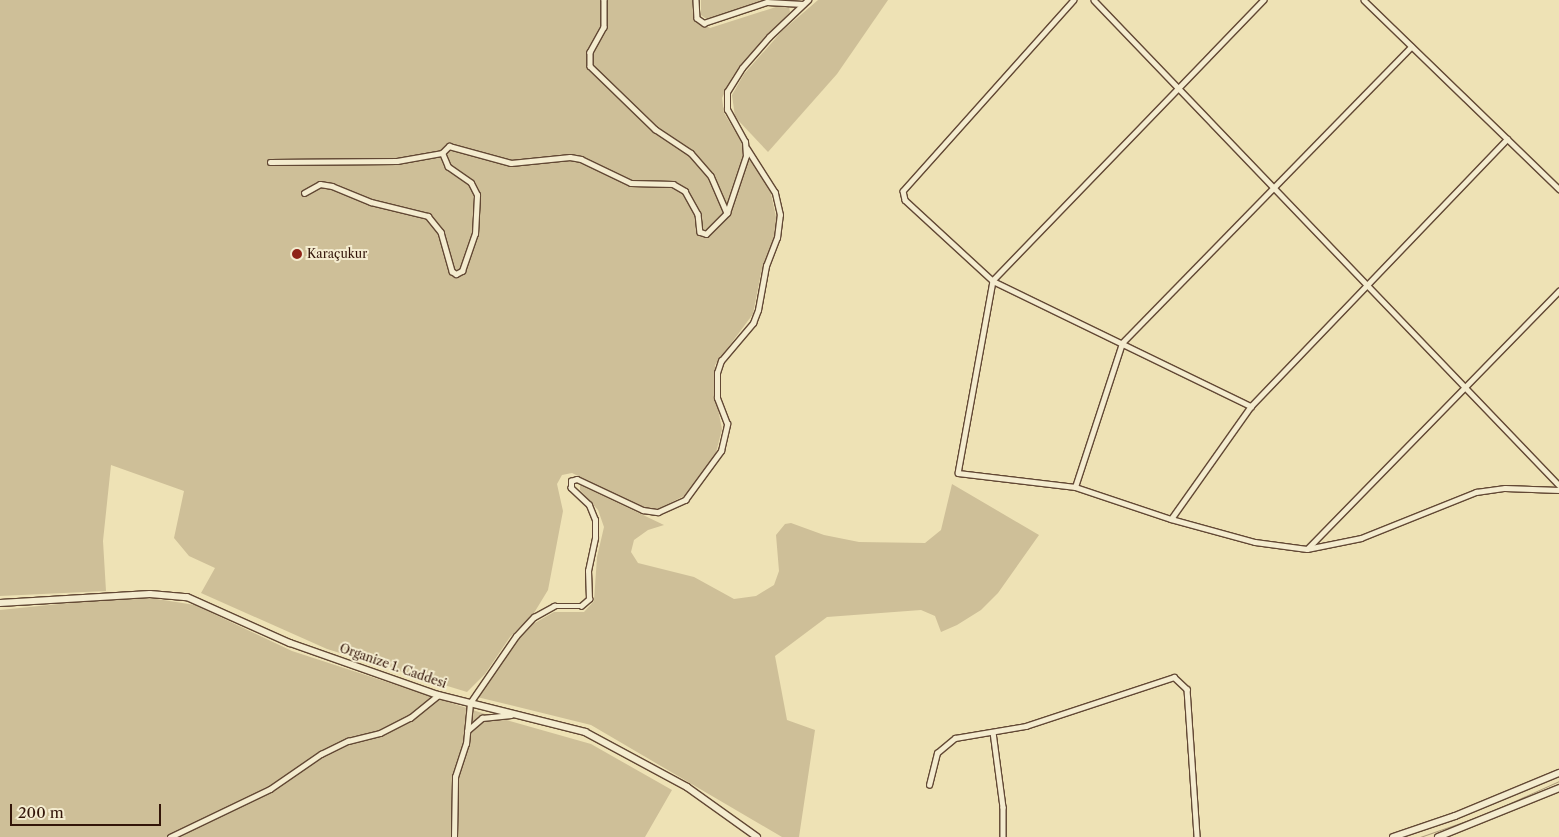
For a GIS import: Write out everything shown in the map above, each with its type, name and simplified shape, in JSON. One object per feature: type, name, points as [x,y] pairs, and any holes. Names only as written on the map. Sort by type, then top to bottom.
[{"type":"street","points":[[604,0],[604,27],[590,52],[590,66],[655,129],[691,153],[711,176],[727,213]]},
{"type":"street","points":[[696,0],[696,18],[704,23],[767,2],[802,4]]},
{"type":"street","points":[[454,837],[455,777],[467,731],[470,702],[516,636],[534,616],[554,606],[581,606],[589,599],[588,571],[595,538],[595,520],[587,501],[571,488],[572,480],[577,479],[646,512],[656,512],[685,500],[718,457],[727,428],[716,398],[716,373],[721,361],[753,323],[758,310],[766,266],[777,238],[780,215],[775,193],[747,149],[727,110],[727,92],[742,68],[802,4],[808,0]]},
{"type":"street","points":[[1074,0],[903,191],[909,204],[993,281],[1251,406]]},
{"type":"street","points":[[1094,0],[1273,188],[1370,284],[1559,485]]},
{"type":"street","points":[[1264,0],[993,281],[958,473],[1075,487],[1170,519],[1255,542],[1307,548],[1361,538],[1476,492],[1505,488],[1559,490]]},
{"type":"street","points":[[1364,0],[1559,189]]},
{"type":"street","points":[[1075,487],[1122,343],[1411,47]]},
{"type":"street","points":[[1170,519],[1251,406],[1507,139]]},
{"type":"street","points":[[270,162],[397,161],[442,153],[452,146],[511,163],[570,158],[581,159],[631,183],[673,184],[685,191],[698,214],[700,232],[705,234],[727,213],[747,149]]},
{"type":"street","points":[[304,193],[320,184],[332,186],[371,202],[428,216],[441,232],[452,271],[460,273],[475,234],[477,195],[471,183],[448,167],[442,153]]},
{"type":"street","points":[[1307,548],[1559,290]]},
{"type":"street","name":"Organize 1. Caddesi","points":[[0,603],[150,594],[187,596],[290,643],[438,695],[585,732],[694,792],[757,837]]},
{"type":"street","points":[[929,785],[933,762],[943,746],[955,738],[1026,726],[1168,677],[1177,678],[1187,689],[1197,837]]},
{"type":"street","points":[[170,837],[270,789],[321,754],[348,741],[380,733],[410,718],[438,695]]},
{"type":"street","points":[[467,731],[482,718],[515,715]]},
{"type":"street","points":[[993,732],[1003,807],[1003,837]]},
{"type":"street","points":[[1393,837],[1455,816],[1559,772]]},
{"type":"street","points":[[1438,837],[1559,788]]},
{"type":"shaded area","points":[[0,0],[696,0],[697,21],[710,28],[779,6],[789,6],[790,12],[733,76],[722,98],[724,113],[770,189],[777,222],[773,244],[761,273],[753,314],[715,365],[717,404],[722,429],[715,457],[688,494],[656,510],[645,509],[572,473],[562,475],[557,484],[563,511],[548,590],[534,613],[510,637],[485,674],[467,692],[327,649],[201,593],[215,568],[189,556],[174,538],[184,491],[111,465],[103,541],[106,591],[0,596]]},
{"type":"shaded area","points":[[701,0],[772,0],[709,21],[701,15]]},
{"type":"shaded area","points":[[818,0],[888,0],[837,74],[768,152],[735,117],[732,95],[744,74],[782,31]]},
{"type":"shaded area","points":[[952,484],[1039,535],[998,593],[981,610],[957,625],[941,632],[935,616],[921,610],[827,617],[775,656],[787,720],[815,730],[799,837],[782,837],[591,725],[477,697],[519,637],[533,624],[554,612],[584,612],[594,601],[597,557],[604,527],[598,510],[580,490],[580,485],[664,525],[648,530],[634,540],[631,552],[638,563],[694,577],[734,599],[756,596],[774,585],[779,571],[776,535],[785,524],[791,523],[824,535],[859,542],[925,543],[941,530]]},
{"type":"shaded area","points":[[138,596],[195,605],[292,651],[482,713],[591,744],[672,790],[645,837],[0,837],[0,610]]},
{"type":"waterway","points":[[1420,837],[1486,814],[1559,781]]},
{"type":"place","name":"Karaçukur","points":[[297,254]]}]
